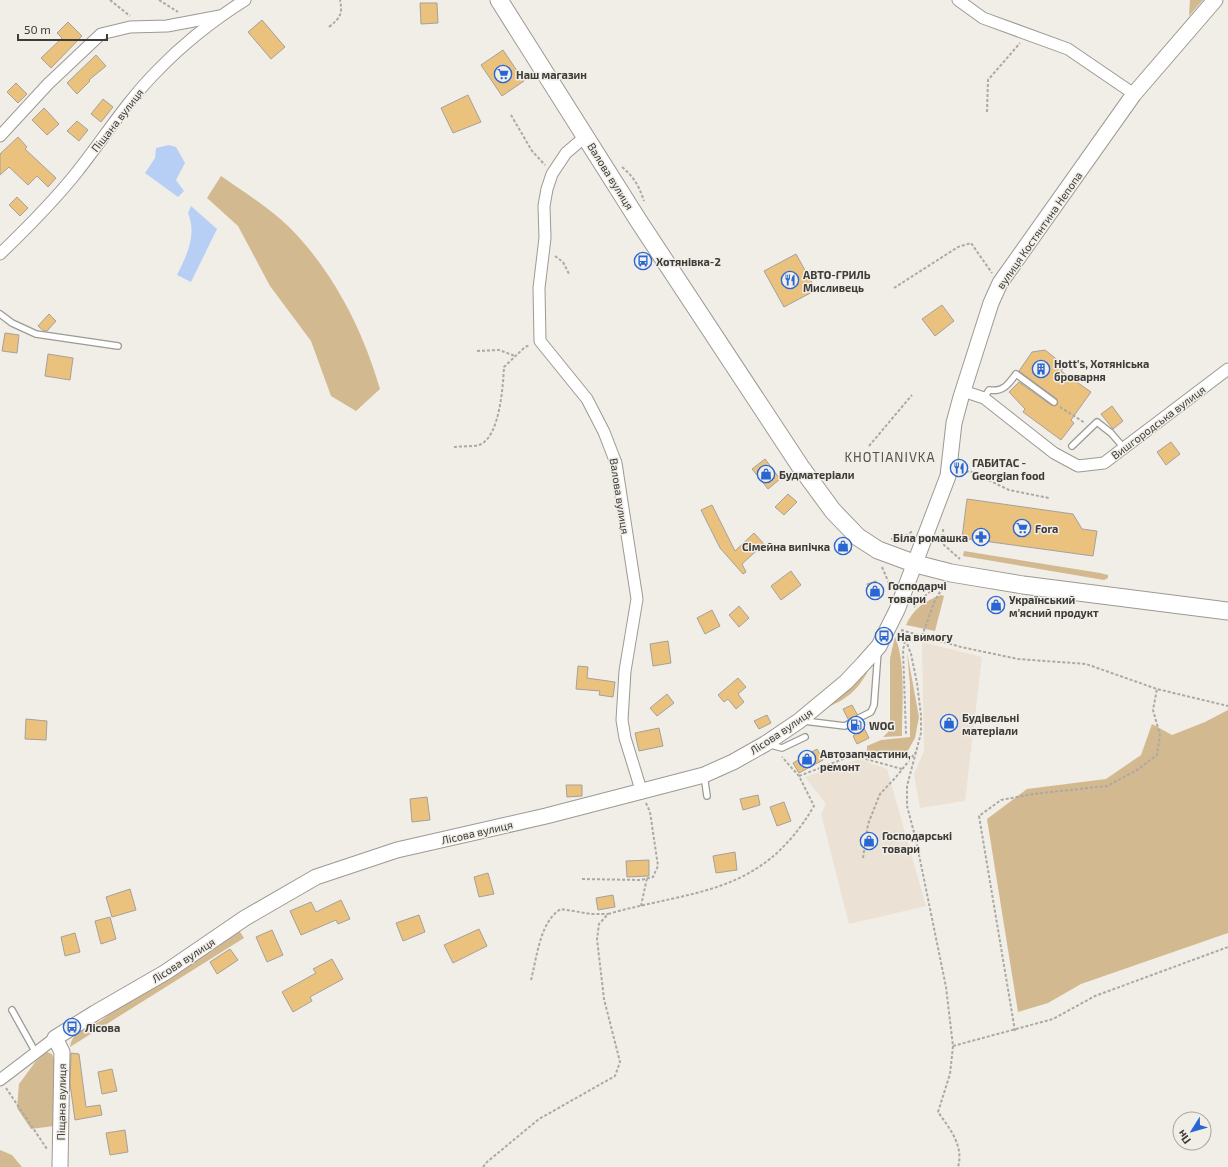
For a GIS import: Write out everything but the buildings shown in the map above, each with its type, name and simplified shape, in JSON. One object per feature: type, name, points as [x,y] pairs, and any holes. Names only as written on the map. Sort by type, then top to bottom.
[{"type":"main road","name":"Валова вулиця","points":[[499,0],[638,220],[800,466],[833,511],[858,537],[878,550],[916,564],[951,573],[1006,583],[1228,610]]},
{"type":"street","name":"Піщана вулиця","points":[[0,254],[23,232],[76,173],[134,97],[158,69],[220,16],[245,0]]},
{"type":"street","points":[[958,0],[983,18],[1028,33],[1068,49],[1134,94]]},
{"type":"street","name":"вулиця Костянтина Непопа","points":[[916,564],[948,476],[954,423],[991,303],[1000,283],[1134,94],[1215,0]]},
{"type":"street","points":[[0,136],[48,84],[101,34],[130,27],[167,26],[220,16]]},
{"type":"street","name":"Валова вулиця","points":[[586,136],[566,153],[552,174],[547,189],[544,206],[544,249],[539,288],[540,341],[587,399],[604,432],[616,463],[637,599],[624,671],[622,720],[625,738],[642,793]]},
{"type":"street","name":"Вишгородська вулиця","points":[[963,391],[984,398],[1054,453],[1078,466],[1104,463],[1228,369]]},
{"type":"street","name":"Лісова вулиця","points":[[2,1083],[55,1038],[166,972],[244,918],[316,877],[397,850],[642,793],[704,775],[733,762],[765,744],[799,721],[846,682],[896,629],[916,564]]},
{"type":"street","name":"Піщана вулиця","points":[[55,1038],[62,1052],[60,1162]]},
{"type":"lane","points":[[0,314],[12,323],[36,334],[118,346]]},
{"type":"lane","points":[[984,398],[989,390],[997,392],[1002,389],[1016,374],[1054,402]]},
{"type":"lane","points":[[1072,446],[1097,422],[1124,448]]},
{"type":"lane","points":[[859,718],[871,712],[874,705],[879,646]]},
{"type":"lane","points":[[799,721],[845,726],[850,723]]},
{"type":"lane","points":[[765,744],[782,748],[805,737]]},
{"type":"lane","points":[[704,775],[707,796]]},
{"type":"lane","points":[[12,1010],[36,1053]]},
{"type":"path","points":[[110,0],[143,27]]},
{"type":"path","points":[[159,0],[194,21]]},
{"type":"path","points":[[330,27],[339,19],[342,12],[340,0]]},
{"type":"path","points":[[987,112],[988,80],[1028,33]]},
{"type":"path","points":[[511,114],[532,151],[552,174]]},
{"type":"path","points":[[617,162],[633,176],[639,187],[646,207]]},
{"type":"path","points":[[894,288],[958,247],[971,243],[1000,283]]},
{"type":"path","points":[[544,249],[563,262],[569,274]]},
{"type":"path","points":[[454,447],[479,445],[488,438],[501,408],[504,367],[525,347],[540,341]]},
{"type":"path","points":[[477,351],[499,350],[515,356]]},
{"type":"path","points":[[870,446],[912,395]]},
{"type":"path","points":[[1054,402],[1091,428]]},
{"type":"path","points":[[948,476],[970,471],[1009,490],[1049,498]]},
{"type":"path","points":[[887,538],[900,539],[917,528]]},
{"type":"path","points":[[944,545],[960,559]]},
{"type":"path","points":[[879,561],[889,580],[892,590]]},
{"type":"path","points":[[922,636],[935,600],[944,586]]},
{"type":"path","points":[[911,611],[920,600],[944,586],[948,586]]},
{"type":"path","points":[[896,629],[905,623]]},
{"type":"path","points":[[896,629],[961,647],[1018,659],[1086,664],[1157,689],[1228,706]]},
{"type":"path","points":[[896,629],[906,639],[911,654],[921,715],[921,733],[907,786],[907,806],[916,840],[946,987],[953,1046],[950,1074],[938,1112],[956,1137],[960,1158],[958,1167]]},
{"type":"path","points":[[906,639],[903,650],[906,734]]},
{"type":"path","points":[[1015,1031],[979,816],[1001,800],[1033,794],[1107,786],[1137,770],[1157,755],[1160,735],[1153,710],[1157,689]]},
{"type":"path","points":[[532,980],[545,927],[554,913],[561,909],[591,914],[608,914],[716,888],[743,878],[769,861],[790,840],[814,806],[798,776],[780,756],[765,744]]},
{"type":"path","points":[[863,858],[868,824],[880,794],[916,751]]},
{"type":"path","points":[[798,776],[846,758],[862,758],[902,769]]},
{"type":"path","points":[[582,879],[653,877],[658,866],[650,812],[642,793]]},
{"type":"path","points":[[641,906],[647,878]]},
{"type":"path","points":[[483,1167],[486,1162],[539,1119],[615,1076],[620,1062],[604,999],[596,939],[599,924],[608,914]]},
{"type":"path","points":[[953,1046],[1053,1020],[1095,996],[1228,947]]},
{"type":"path","points":[[2,1083],[45,1148],[60,1162]]},
{"type":"shaded area","points":[[1190,0],[1203,0],[1189,16]]},
{"type":"shaded area","points":[[221,176],[268,209],[293,231],[322,266],[335,285],[356,325],[380,389],[356,411],[331,396],[311,341],[270,286],[238,226],[207,198]]},
{"type":"shaded area","points":[[964,551],[1100,573],[1108,575],[1108,578],[1104,580],[963,556]]},
{"type":"shaded area","points":[[941,595],[944,596],[935,631],[906,625],[912,614],[920,606]]},
{"type":"shaded area","points":[[895,637],[901,659],[902,672],[902,736],[883,737],[890,730],[890,658]]},
{"type":"shaded area","points":[[922,642],[982,657],[965,801],[920,808],[914,774],[924,751]]},
{"type":"shaded area","points":[[907,652],[919,717],[915,738],[906,754],[899,759],[867,755],[867,746],[881,740],[910,737],[910,685]]},
{"type":"shaded area","points":[[873,662],[863,679],[852,692],[839,702],[820,710]]},
{"type":"shaded area","points":[[1228,710],[1228,933],[1081,984],[1048,1003],[1018,1012],[987,819],[1027,789],[1106,779],[1141,755],[1152,724],[1172,735],[1205,722]]},
{"type":"shaded area","points":[[859,759],[887,769],[926,906],[849,924],[821,814],[826,804],[805,777]]},
{"type":"shaded area","points":[[237,927],[244,938],[70,1047],[71,1042],[79,1031],[102,1020],[116,1007]]},
{"type":"shaded area","points":[[47,1052],[52,1054],[54,1059],[59,1109],[54,1126],[31,1129],[17,1108],[19,1084],[36,1061]]},
{"type":"shaded area","points":[[0,1150],[12,1155],[22,1167],[0,1167]]},
{"type":"water","points":[[169,145],[176,147],[185,163],[176,180],[184,191],[178,197],[145,173],[155,158],[156,148]]},
{"type":"water","points":[[191,206],[217,229],[191,282],[177,275],[190,245],[191,221],[188,213]]},
{"type":"place","name":"Наш магазин","points":[[503,74]]},
{"type":"place","name":"Хотянівка-2","points":[[643,261]]},
{"type":"place","name":"АВТО-ГРИЛЬ Мисливець","points":[[790,280]]},
{"type":"place","name":"Hott's, Хотяніська броварня","points":[[1041,369]]},
{"type":"place","name":"ГАБИТАС - Georgian food","points":[[959,468]]},
{"type":"place","name":"Будматеріали","points":[[766,474]]},
{"type":"place","name":"Fora","points":[[1022,528]]},
{"type":"place","name":"Біла ромашка","points":[[981,537]]},
{"type":"place","name":"Сімейна випічка","points":[[843,546]]},
{"type":"place","name":"Господарчі товари","points":[[875,591]]},
{"type":"place","name":"Український м'ясний продукт","points":[[996,605]]},
{"type":"place","name":"На вимогу","points":[[884,636]]},
{"type":"place","name":"Будівельні матеріали","points":[[949,723]]},
{"type":"place","name":"WOG","points":[[856,725]]},
{"type":"place","name":"Автозапчастини, ремонт","points":[[807,759]]},
{"type":"place","name":"Господарські товари","points":[[869,841]]},
{"type":"place","name":"Лісова","points":[[72,1027]]},
{"type":"district","name":"KHOTIANIVKA","points":[[890,457]]}]
